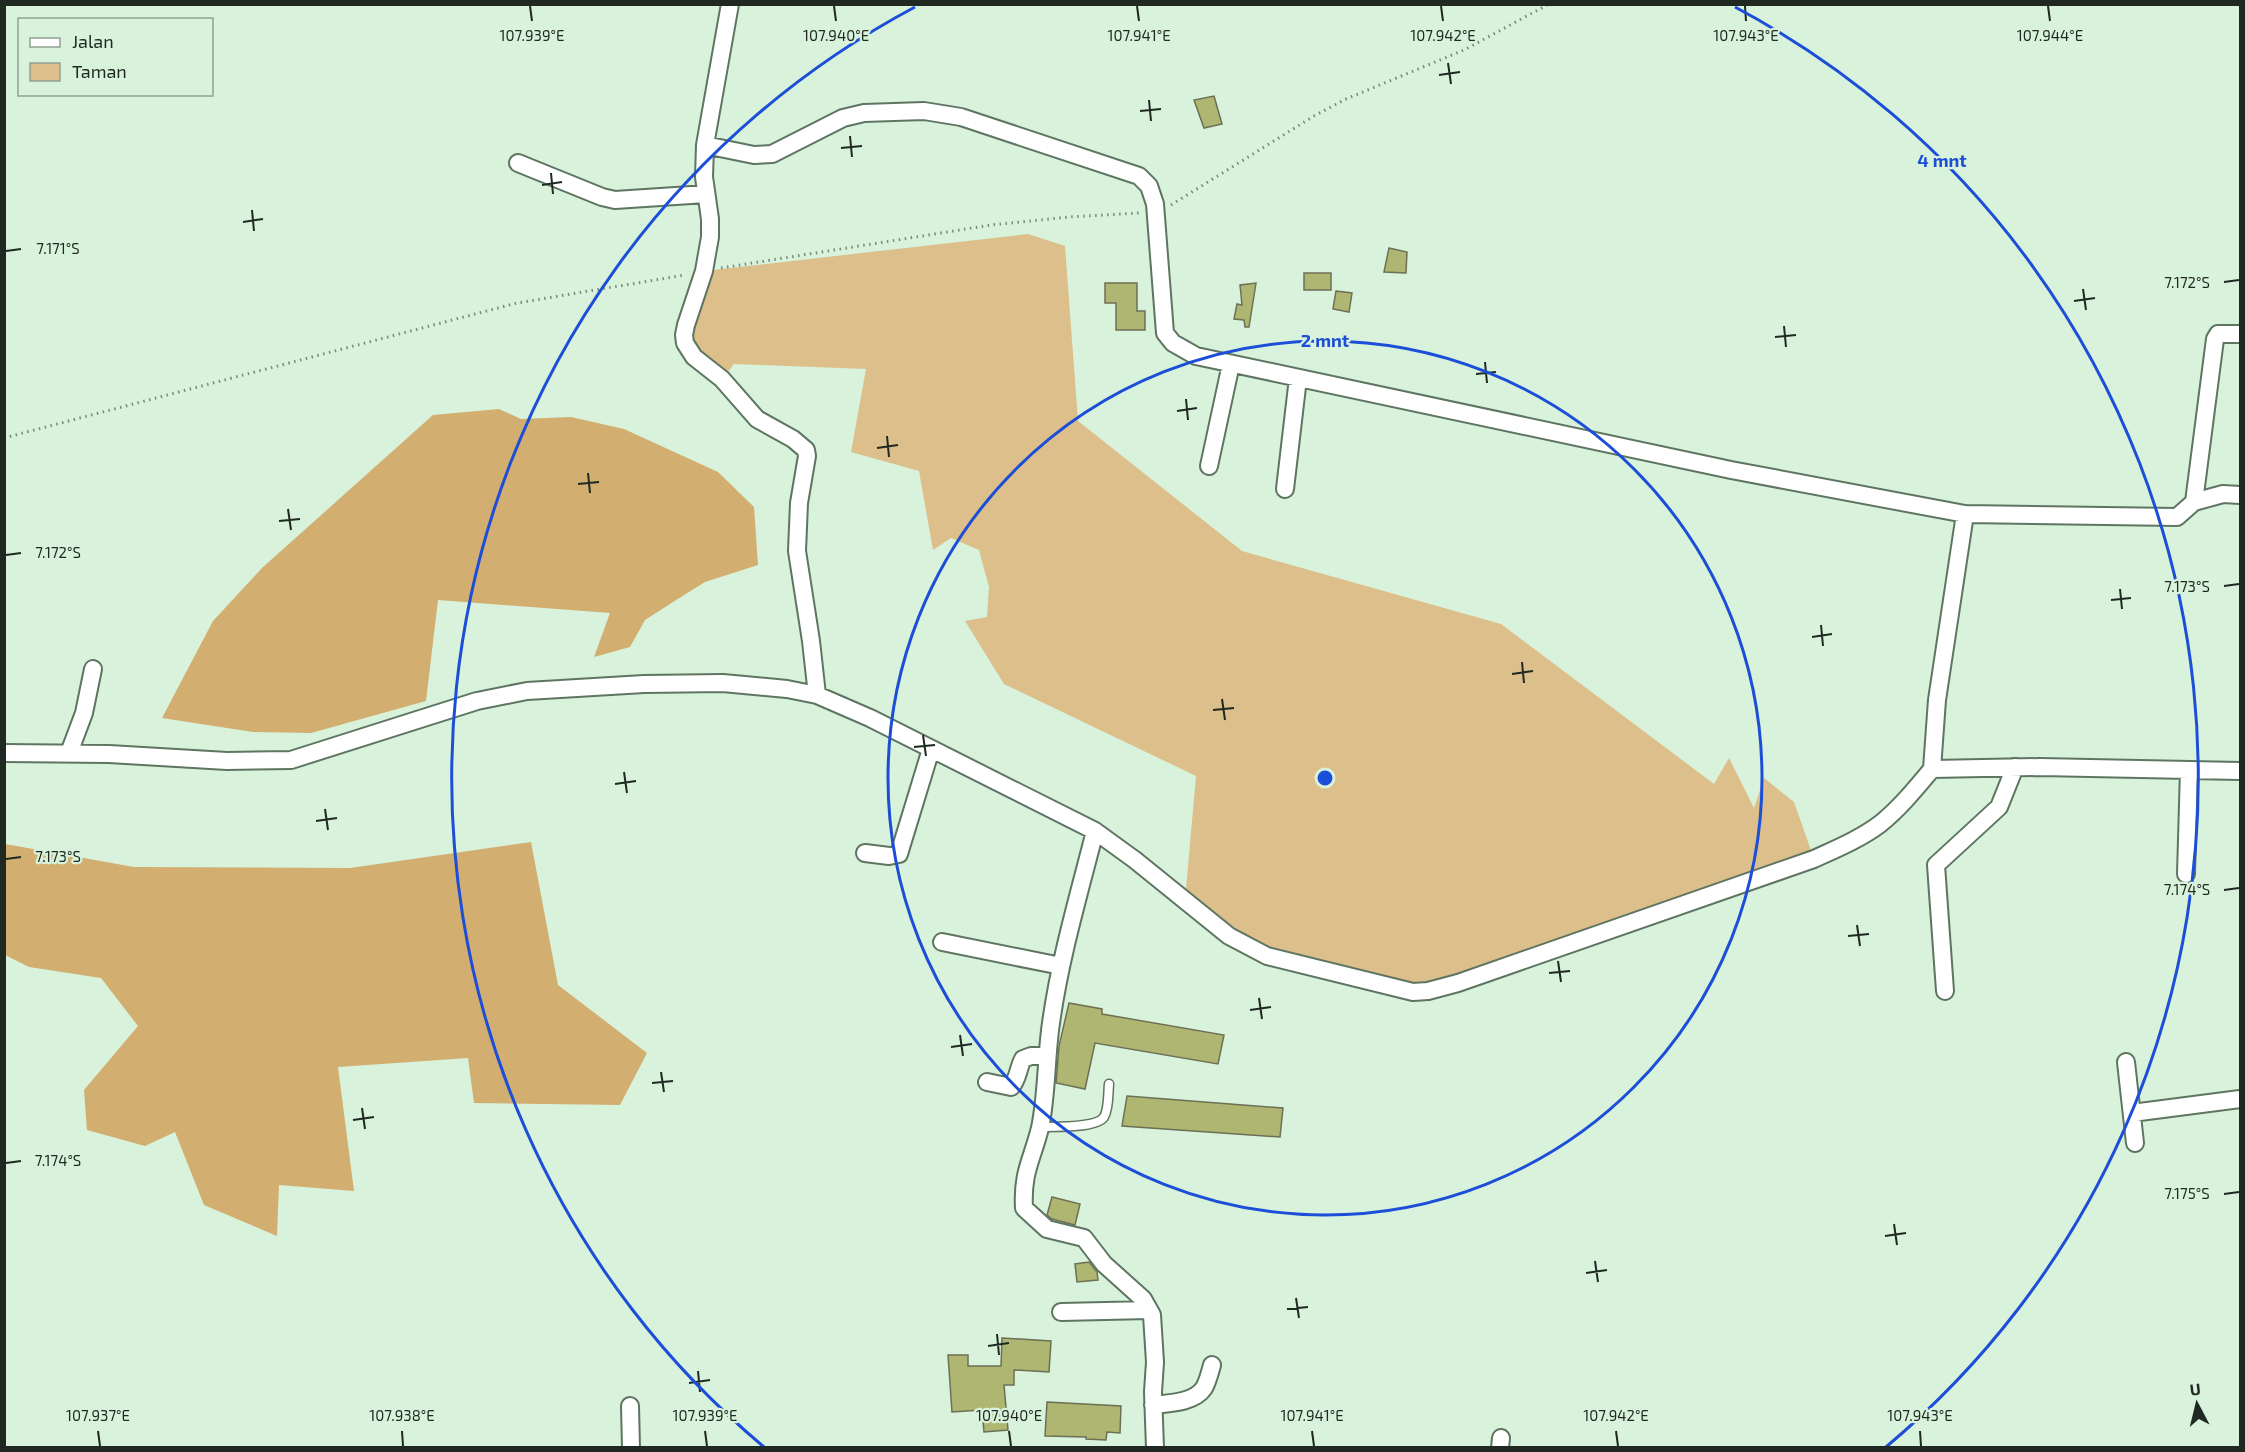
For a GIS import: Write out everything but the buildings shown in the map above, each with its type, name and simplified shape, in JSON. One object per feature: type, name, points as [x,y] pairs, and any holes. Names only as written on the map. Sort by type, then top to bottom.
[{"type":"street","points":[[730,4],[705,145],[704,177],[710,219],[706,261],[684,335],[688,351],[722,380],[757,419],[794,439],[806,450],[799,503],[798,551],[817,695]]},
{"type":"street","points":[[705,145],[754,154],[771,154],[843,118],[864,113],[924,111],[961,117],[1139,176],[1149,186],[1156,208],[1163,319],[1166,333],[1173,343],[1190,353],[1231,363],[1731,470],[1965,514],[2173,518],[2194,502],[2223,494],[2241,495]]},
{"type":"street","points":[[518,164],[615,201],[706,194]]},
{"type":"street","points":[[2194,502],[2215,339],[2221,333],[2241,334]]},
{"type":"street","points":[[1209,466],[1231,363]]},
{"type":"street","points":[[1285,489],[1298,378]]},
{"type":"street","points":[[4,753],[109,754],[227,761],[291,760],[477,701],[527,691],[644,684],[723,683],[787,689],[817,695],[870,718],[1095,831],[1247,947],[1267,956],[1399,989],[1413,992],[1428,991],[1458,983],[1814,859],[1850,843],[1879,824],[1903,803],[1932,769],[1937,700],[1965,514]]},
{"type":"street","points":[[69,753],[84,713],[93,669]]},
{"type":"street","points":[[865,853],[889,856],[899,854],[931,749]]},
{"type":"street","points":[[1932,769],[2015,767],[2241,771]]},
{"type":"street","points":[[1945,991],[1936,865],[1999,807],[2015,767]]},
{"type":"street","points":[[2186,874],[2189,770]]},
{"type":"street","points":[[1095,831],[1061,966],[1047,1056],[1040,1127],[1023,1188],[1024,1208],[1047,1229],[1084,1239],[1104,1264],[1143,1299],[1152,1315],[1155,1362],[1155,1448]]},
{"type":"street","points":[[942,942],[1061,966]]},
{"type":"street","points":[[987,1082],[1011,1087],[1015,1083],[1023,1059],[1031,1056],[1047,1056]]},
{"type":"street","points":[[2126,1062],[2135,1143]]},
{"type":"street","points":[[2132,1113],[2241,1100]]},
{"type":"street","points":[[1061,1311],[1149,1310]]},
{"type":"street","points":[[1154,1405],[1181,1401],[1196,1395],[1204,1388],[1212,1365]]},
{"type":"street","points":[[630,1406],[631,1448]]},
{"type":"lane","points":[[1040,1127],[1066,1127],[1097,1123],[1103,1120],[1106,1114],[1109,1084]]},
{"type":"path","points":[[4,438],[517,303],[706,261],[991,225],[1156,208],[1178,203],[1338,103],[1464,50],[1550,4]]},
{"type":"green space","points":[[1028,234],[1065,246],[1078,421],[1242,551],[1501,624],[1714,784],[1729,758],[1754,808],[1764,778],[1794,802],[1814,859],[1428,991],[1267,956],[1185,900],[1196,776],[1004,684],[965,621],[987,617],[989,587],[979,550],[951,538],[933,550],[919,471],[851,452],[866,369],[734,364],[722,379],[685,343],[704,271]]},
{"type":"shaded area","points":[[499,409],[521,419],[571,417],[624,429],[718,472],[754,507],[758,565],[705,582],[645,620],[630,647],[594,657],[610,613],[438,600],[426,701],[311,733],[253,732],[162,718],[213,621],[262,568],[433,415]]},
{"type":"shaded area","points":[[531,842],[558,985],[647,1053],[620,1105],[474,1103],[468,1058],[338,1067],[354,1191],[279,1185],[277,1236],[204,1205],[175,1132],[145,1146],[87,1130],[84,1090],[138,1026],[101,978],[29,967],[5,955],[5,844],[134,867],[350,868]]}]
